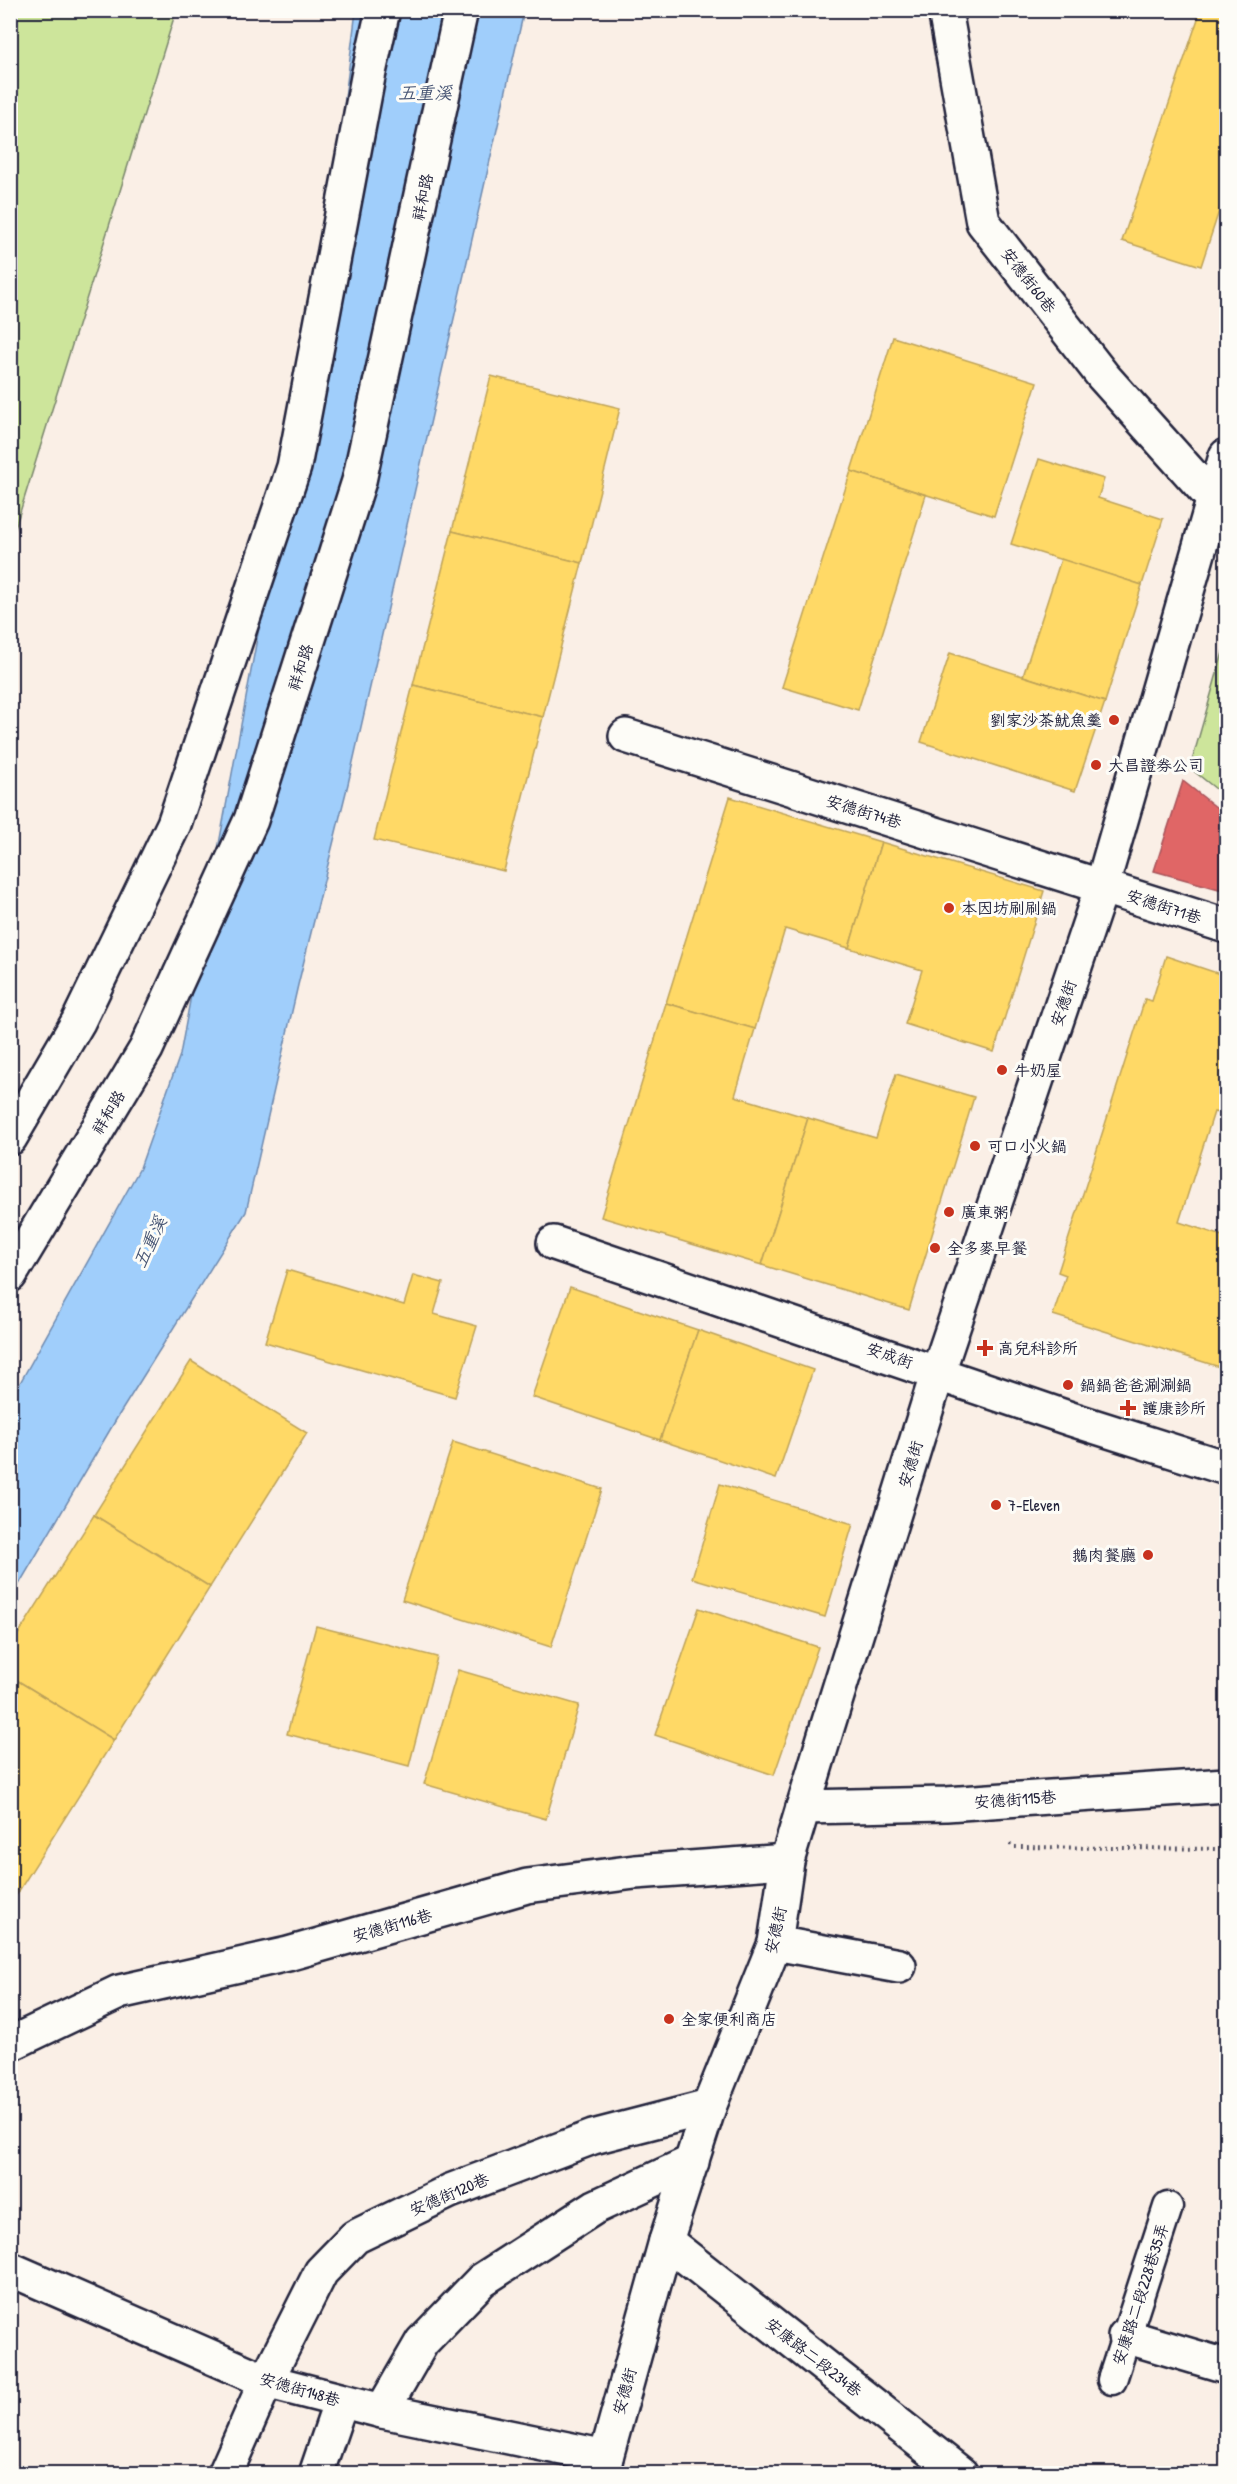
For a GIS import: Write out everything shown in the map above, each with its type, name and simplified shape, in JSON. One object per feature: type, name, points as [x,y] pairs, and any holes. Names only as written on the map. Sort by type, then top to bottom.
[{"type":"street","points":[[10,1138],[78,1023],[174,824],[294,467],[383,10]]},
{"type":"street","name":"祥和路","points":[[10,1275],[146,1049],[251,820],[359,481],[461,10]]},
{"type":"street","name":"安德街60巷","points":[[945,10],[983,222],[1103,376],[1215,501]]},
{"type":"street","name":"安德街","points":[[604,2465],[666,2241],[709,2107],[775,1943],[787,1861],[938,1372],[1102,886],[1227,456]]},
{"type":"street","name":"安德街74巷","points":[[626,736],[1102,886]]},
{"type":"street","name":"安德街71巷","points":[[1102,886],[1227,927]]},
{"type":"street","name":"安成街","points":[[554,1243],[1071,1419],[1227,1468]]},
{"type":"street","name":"安德街115巷","points":[[804,1807],[946,1804],[1227,1785]]},
{"type":"street","name":"安德街116巷","points":[[10,2044],[119,1992],[288,1954],[527,1886],[635,1872],[787,1861]]},
{"type":"street","points":[[775,1943],[899,1966]]},
{"type":"street","name":"安德街120巷","points":[[225,2474],[266,2381],[321,2272],[355,2237],[450,2191],[582,2141],[709,2107]]},
{"type":"street","points":[[382,2411],[422,2342],[482,2280],[595,2207],[692,2162]]},
{"type":"street","name":"安康路二段234巷","points":[[666,2241],[961,2474]]},
{"type":"street","name":"安德街148巷","points":[[14,2279],[266,2381],[604,2465]]},
{"type":"street","points":[[1125,2336],[1227,2366]]},
{"type":"street","points":[[316,2474],[341,2401]]},
{"type":"lane","name":"安康路二段228巷35弄","points":[[1112,2380],[1168,2207]]},
{"type":"path","points":[[1005,1841],[1015,1847],[1227,1849]]},
{"type":"green space","points":[[10,11],[176,11],[11,541]]},
{"type":"green space","points":[[1226,642],[1226,797],[1190,768]]},
{"type":"water","name":"五重溪","points":[[356,11],[524,11],[348,784],[298,985],[246,1212],[117,1418],[11,1598],[11,1399],[140,1168],[180,1055],[319,303]]},
{"type":"building: Homes","points":[[1201,10],[1226,10],[1226,190],[1201,266],[1122,241]]},
{"type":"building: Homes","points":[[893,337],[1037,382],[994,516],[851,471]]},
{"type":"building: Homes","points":[[491,376],[620,408],[582,563],[452,531]]},
{"type":"building: Homes","points":[[1039,459],[1104,479],[1098,498],[1163,519],[1142,585],[1011,544]]},
{"type":"building: Homes","points":[[851,471],[926,495],[858,710],[782,687]]},
{"type":"building: Homes","points":[[452,531],[582,563],[543,717],[413,685]]},
{"type":"building: Homes","points":[[1061,559],[1142,585],[1105,702],[1023,676]]},
{"type":"building: Homes","points":[[950,653],[1105,702],[1075,791],[921,742]]},
{"type":"building: Homes","points":[[413,685],[543,717],[504,871],[374,840]]},
{"type":"building: Homes","points":[[730,797],[881,842],[849,948],[785,929],[755,1029],[666,1003]]},
{"type":"building: Homes","points":[[881,842],[1044,891],[994,1052],[905,1024],[922,970],[849,948]]},
{"type":"building: Homes","points":[[1166,956],[1226,976],[1226,1115],[1214,1112],[1179,1222],[1226,1237],[1226,1369],[1053,1315],[1066,1275],[1058,1272],[1145,999],[1152,1001]]},
{"type":"building: Homes","points":[[666,1003],[755,1029],[735,1096],[808,1118],[762,1265],[601,1217]]},
{"type":"building: Homes","points":[[896,1074],[974,1097],[909,1310],[762,1265],[808,1118],[876,1138]]},
{"type":"building: Homes","points":[[287,1270],[404,1305],[413,1275],[443,1283],[434,1314],[477,1326],[455,1397],[265,1342]]},
{"type":"building: Homes","points":[[570,1287],[698,1330],[660,1440],[532,1397]]},
{"type":"building: Homes","points":[[698,1330],[813,1370],[776,1479],[660,1440]]},
{"type":"building: Homes","points":[[191,1361],[307,1433],[210,1587],[94,1515]]},
{"type":"building: Homes","points":[[453,1442],[602,1489],[551,1647],[402,1600]]},
{"type":"building: Homes","points":[[720,1484],[853,1524],[825,1617],[692,1578]]},
{"type":"building: Homes","points":[[94,1515],[210,1587],[114,1740],[10,1676],[10,1647]]},
{"type":"building: Homes","points":[[699,1608],[818,1647],[774,1775],[655,1735]]},
{"type":"building: Homes","points":[[316,1626],[437,1657],[409,1766],[287,1734]]},
{"type":"building: Homes","points":[[458,1670],[579,1705],[546,1819],[424,1784]]},
{"type":"building: Homes","points":[[10,1676],[114,1740],[17,1894],[10,1889]]},
{"type":"building: Homes","points":[[10,1886],[19,1891],[10,1905]]},
{"type":"building: Shops","points":[[1183,781],[1226,815],[1226,891],[1154,871]]},
{"type":"place","name":"劉家沙茶魷魚羹","points":[[1114,720]]},
{"type":"place","name":"大昌證券公司","points":[[1096,765]]},
{"type":"place","name":"本因坊刷刷鍋","points":[[949,908]]},
{"type":"place","name":"牛奶屋","points":[[1002,1070]]},
{"type":"place","name":"可口小火鍋","points":[[975,1146]]},
{"type":"place","name":"廣東粥","points":[[949,1212]]},
{"type":"place","name":"全多麥早餐","points":[[935,1248]]},
{"type":"place","name":"高兒科診所","points":[[985,1348]]},
{"type":"place","name":"鍋鍋爸爸涮涮鍋","points":[[1068,1385]]},
{"type":"place","name":"護康診所","points":[[1128,1408]]},
{"type":"place","name":"7-Eleven","points":[[996,1505]]},
{"type":"place","name":"鵝肉餐廳","points":[[1148,1555]]},
{"type":"place","name":"全家便利商店","points":[[669,2019]]}]
